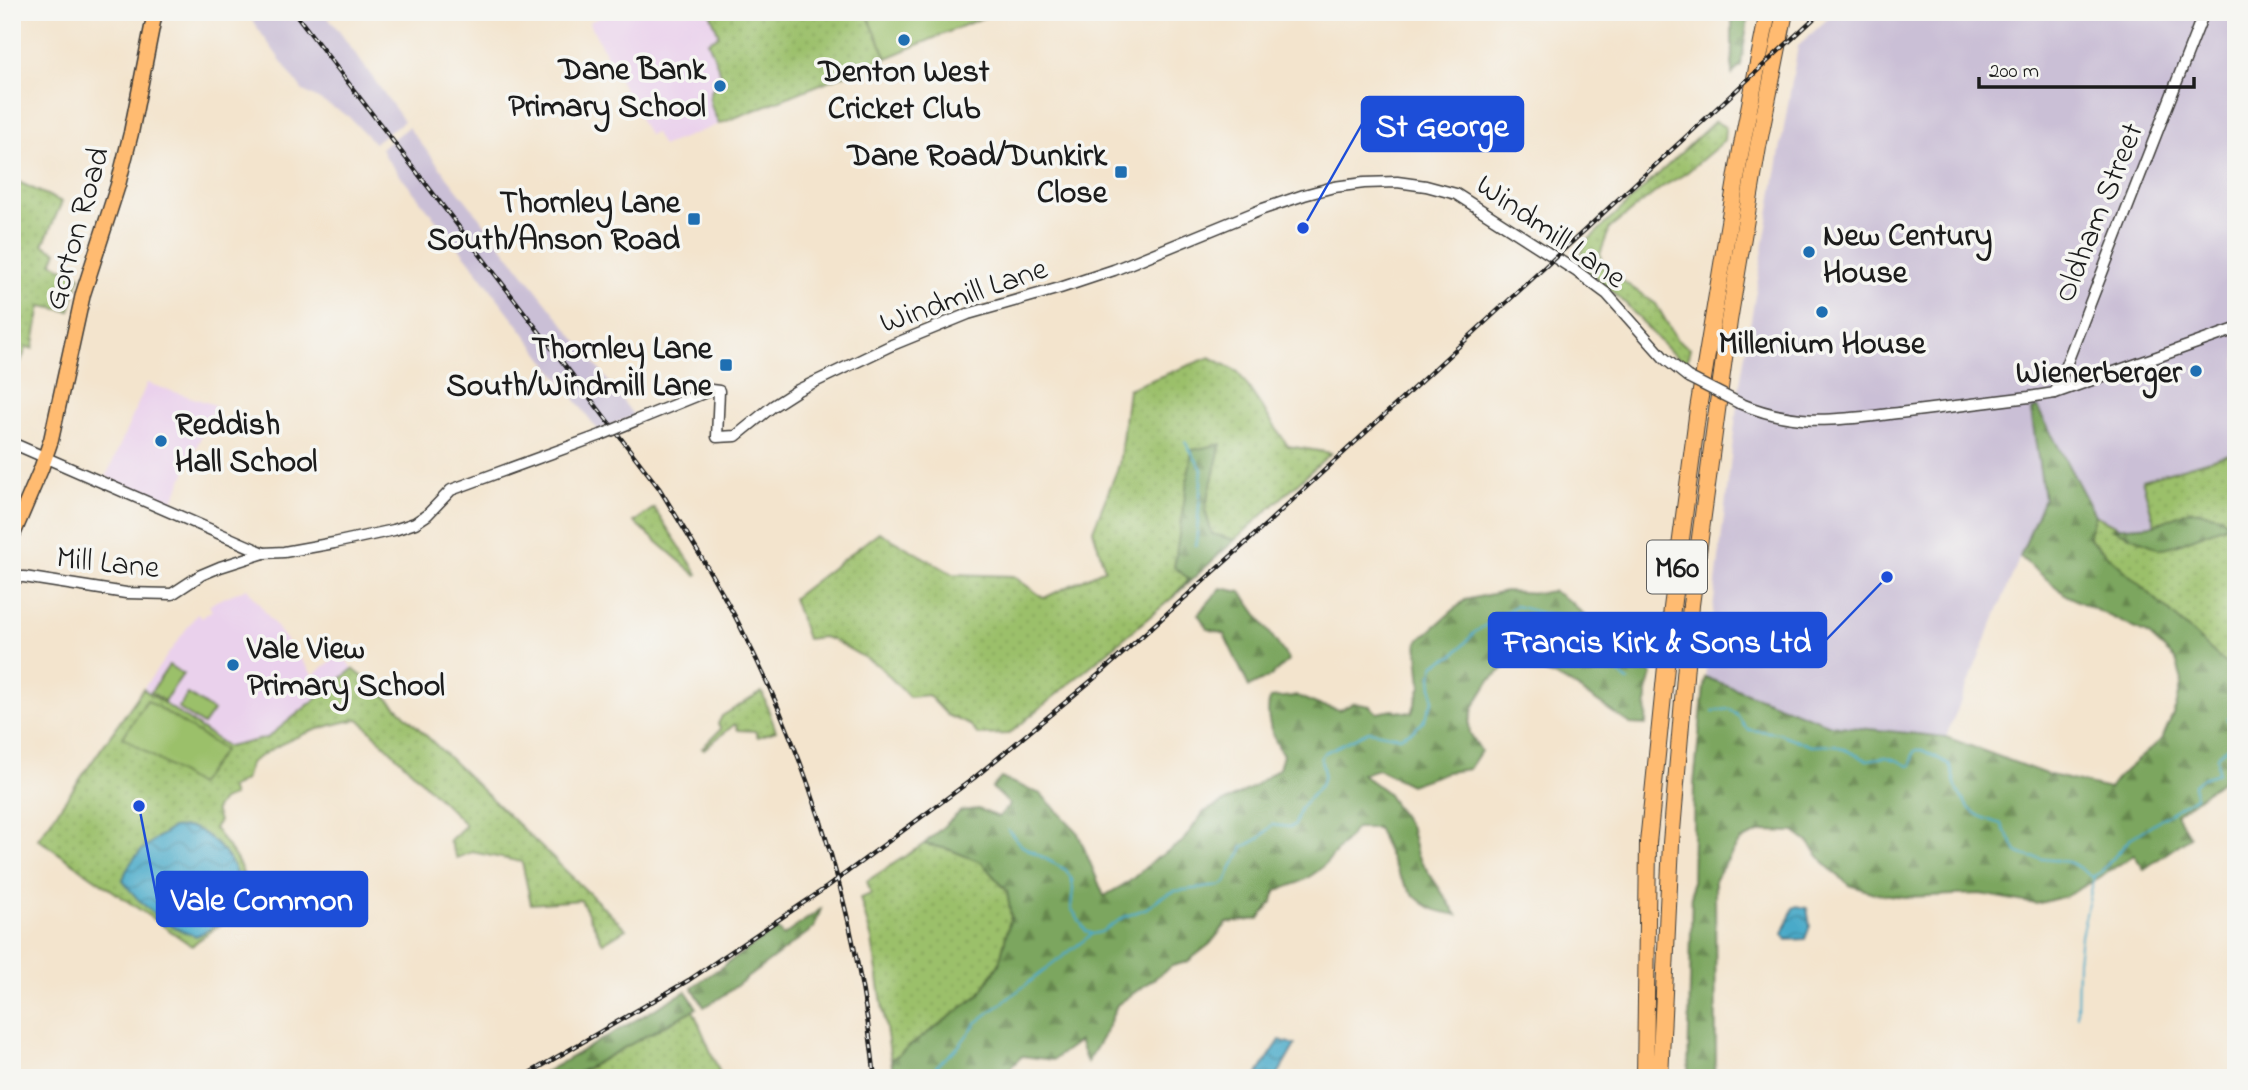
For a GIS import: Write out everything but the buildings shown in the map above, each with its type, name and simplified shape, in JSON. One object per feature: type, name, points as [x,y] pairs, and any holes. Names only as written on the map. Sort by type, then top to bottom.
[{"type":"highway","name":"M60","points":[[1758,61],[1762,12]]},
{"type":"highway","name":"M60","points":[[1645,1078],[1648,843],[1672,608],[1698,409],[1739,163],[1768,12]]},
{"type":"highway","name":"M60","points":[[1660,1078],[1671,843],[1692,605],[1729,321],[1758,147],[1785,12]]},
{"type":"highway","name":"M60","points":[[1758,147],[1795,12]]},
{"type":"main road","name":"Gorton Road","points":[[12,537],[46,458],[59,411],[83,294],[118,186],[131,133],[155,12]]},
{"type":"street","name":"Oldham Street","points":[[2055,393],[2204,12]]},
{"type":"street","name":"Windmill Lane","points":[[269,553],[394,530],[415,523],[427,515],[450,490],[601,435],[711,390],[719,391],[717,437],[736,436],[773,406],[799,390],[892,345],[968,314],[1114,270],[1304,195],[1364,183],[1396,182],[1456,194],[1607,294],[1664,358],[1688,377],[1763,414],[1791,419],[1826,421],[2055,393],[2236,328]]},
{"type":"street","points":[[12,443],[269,553]]},
{"type":"street","points":[[239,560],[243,551],[240,542]]},
{"type":"street","name":"Mill Lane","points":[[12,575],[126,593],[172,594],[201,575],[239,560],[269,553]]},
{"type":"shaded area","points":[[246,12],[323,12],[404,121],[374,143],[348,116],[302,90]]},
{"type":"shaded area","name":"Dane Bank Primary School","points":[[612,12],[823,12],[783,100],[662,146],[655,133],[648,135],[589,22]]},
{"type":"shaded area","points":[[1835,12],[2236,12],[2236,452],[2143,480],[2155,525],[2111,528],[2095,515],[2037,407],[2032,411],[2044,498],[1946,737],[1831,725],[1705,677],[1739,389],[1798,46]]},
{"type":"shaded area","points":[[408,127],[634,416],[598,430],[468,259],[385,157],[381,148]]},
{"type":"shaded area","name":"Reddish Hall School","points":[[147,383],[215,405],[171,505],[106,477]]},
{"type":"shaded area","name":"Vale View Primary School","points":[[247,588],[313,675],[343,652],[342,655],[353,669],[267,738],[228,747],[143,689],[197,614],[202,618],[212,610],[209,606],[216,601]]},
{"type":"green space","points":[[710,12],[866,12],[887,58],[719,124],[711,105],[710,94],[723,80],[708,41],[719,36]]},
{"type":"green space","name":"Denton West Cricket Club","points":[[866,12],[996,12],[887,58]]},
{"type":"green space","points":[[1732,12],[1749,12],[1741,65],[1732,74]]},
{"type":"green space","points":[[1715,121],[1725,127],[1724,141],[1685,174],[1662,187],[1610,228],[1600,254],[1602,267],[1656,304],[1677,340],[1690,348],[1686,364],[1667,349],[1625,303],[1578,262],[1585,243]]},
{"type":"green space","points":[[12,179],[62,202],[43,245],[57,252],[52,263],[80,276],[70,311],[41,306],[33,349],[27,347],[12,381]]},
{"type":"green space","points":[[1210,357],[1238,372],[1288,446],[1331,453],[1235,540],[1212,534],[1205,510],[1220,445],[1193,450],[1189,579],[1172,598],[1009,734],[978,735],[970,725],[947,715],[928,695],[909,697],[879,666],[833,640],[823,637],[807,639],[793,598],[879,532],[953,574],[1013,576],[1044,598],[1105,569],[1093,530],[1119,465],[1128,389]]},
{"type":"green space","points":[[2037,407],[2095,515],[2088,537],[2234,671],[2236,666],[2236,770],[2176,814],[2190,837],[2144,869],[2134,855],[2066,896],[2036,904],[1980,894],[1904,897],[1874,893],[1849,885],[1827,866],[1809,843],[1794,832],[1764,831],[1740,841],[1715,879],[1714,1078],[1688,1078],[1694,784],[1705,677],[1831,725],[1946,737],[2046,774],[2109,789],[2119,776],[2162,739],[2176,707],[2182,681],[2176,660],[2149,635],[2067,596],[2020,557],[2044,498],[2031,411]]},
{"type":"green space","points":[[1221,444],[1205,510],[1212,534],[1235,540],[1172,598],[1189,579],[1174,567],[1192,450]]},
{"type":"green space","points":[[2236,452],[2234,672],[2088,537],[2095,515],[2160,549],[2190,510],[2155,525],[2142,480]]},
{"type":"green space","points":[[654,508],[698,574],[634,522]]},
{"type":"green space","points":[[2190,510],[2220,516],[2230,524],[2160,549],[2111,528],[2155,525]]},
{"type":"green space","points":[[1221,588],[1241,592],[1289,660],[1271,676],[1249,687],[1224,634],[1208,629],[1198,614]]},
{"type":"green space","points":[[1505,591],[1553,591],[1571,602],[1605,637],[1652,674],[1647,692],[1646,725],[1630,724],[1571,684],[1515,659],[1490,680],[1474,706],[1469,723],[1470,733],[1481,751],[1469,769],[1447,772],[1410,785],[1378,769],[1362,774],[1386,792],[1411,829],[1417,855],[1457,915],[1434,909],[1412,893],[1398,873],[1377,828],[1356,828],[1313,875],[1276,890],[1273,901],[1259,919],[1227,923],[1210,944],[1187,962],[1172,966],[1117,1005],[1105,1033],[1087,1063],[1079,1041],[1053,1060],[1022,1056],[1005,1073],[980,1078],[894,1078],[891,1060],[979,995],[999,964],[1011,916],[1007,891],[981,862],[948,849],[924,844],[961,811],[978,809],[999,817],[1010,804],[992,788],[1001,778],[1041,794],[1077,831],[1104,896],[1130,881],[1154,860],[1182,842],[1204,812],[1250,789],[1279,768],[1283,755],[1270,728],[1270,698],[1297,696],[1340,710],[1354,703],[1370,706],[1377,713],[1393,710],[1412,713],[1421,686],[1417,642],[1465,600]]},
{"type":"green space","points":[[169,665],[183,674],[164,701],[151,692]]},
{"type":"green space","points":[[353,669],[377,688],[626,929],[603,943],[581,900],[531,904],[522,862],[472,852],[457,858],[449,841],[466,825],[359,719],[289,740],[250,763],[245,780],[230,788],[233,796],[222,800],[215,810],[219,821],[214,828],[243,875],[243,898],[223,923],[192,946],[38,839],[143,689],[228,747],[267,738]]},
{"type":"green space","points":[[762,692],[776,731],[758,737],[755,731],[738,730],[735,724],[702,748],[721,729],[718,724],[722,716]]},
{"type":"green space","points":[[188,694],[213,711],[203,725],[178,708]]},
{"type":"green space","points":[[147,700],[224,750],[198,785],[123,737]]},
{"type":"green space","points":[[924,844],[948,849],[981,862],[1007,891],[1011,916],[999,964],[979,995],[891,1060],[872,940],[860,898],[871,894],[867,881]]},
{"type":"green space","points":[[821,909],[814,928],[704,1007],[692,987],[777,929],[783,936]]},
{"type":"green space","points":[[686,991],[697,1008],[569,1078],[535,1078]]},
{"type":"green space","points":[[693,1010],[722,1078],[569,1078]]},
{"type":"water","points":[[191,827],[206,835],[223,851],[237,877],[235,901],[229,911],[220,921],[196,936],[155,915],[123,881],[135,857],[172,828]]},
{"type":"water","points":[[1793,908],[1807,908],[1810,926],[1805,939],[1787,940],[1783,934]]},
{"type":"water","points":[[1280,1040],[1295,1045],[1276,1078],[1255,1078]]},
{"type":"waterway","points":[[1185,442],[1202,469],[1196,545]]},
{"type":"waterway","points":[[923,1078],[959,1046],[976,1023],[1092,934],[1101,932],[1175,891],[1220,886],[1226,882],[1243,847],[1260,838],[1272,825],[1295,825],[1300,809],[1322,783],[1324,774],[1321,757],[1324,753],[1369,731],[1400,737],[1414,730],[1423,722],[1433,700],[1431,675],[1435,664],[1454,655],[1475,632],[1515,606],[1557,614],[1564,638],[1576,653],[1604,662],[1628,681]]},
{"type":"waterway","points":[[1713,711],[1730,709],[1750,730],[1778,733],[1811,746],[1835,745],[1867,760],[1886,757],[1908,766],[1911,765],[1913,753],[1922,750],[1949,764],[1956,786],[1968,807],[1979,816],[2002,824],[2017,852],[2035,858],[2071,863],[2092,877],[2100,873],[2131,838],[2195,797],[2194,784],[2218,773],[2217,756],[2236,739]]},
{"type":"waterway","points":[[2236,712],[2227,719],[2236,727]]},
{"type":"waterway","points":[[1008,830],[1022,846],[1066,870],[1072,880],[1071,908],[1086,931],[1092,934]]},
{"type":"waterway","points":[[2077,1015],[2081,936],[2094,878]]},
{"type":"railway","points":[[294,12],[659,488],[731,608],[766,679],[789,734],[828,846],[857,961],[875,1078]]},
{"type":"railway","points":[[521,1078],[689,980],[827,887],[974,778],[1103,671],[1248,541],[1821,12]]},
{"type":"place","name":"Denton West Cricket Club","points":[[904,40]]},
{"type":"place","name":"Dane Bank Primary School","points":[[720,86]]},
{"type":"place","name":"Dane Road/Dunkirk Close","points":[[1121,172]]},
{"type":"place","name":"Thornley Lane South/Anson Road","points":[[694,219]]},
{"type":"place","name":"St George","points":[[1303,228]]},
{"type":"place","name":"New Century House","points":[[1809,252]]},
{"type":"place","name":"Millenium House","points":[[1822,312]]},
{"type":"place","name":"Thornley Lane South/Windmill Lane","points":[[726,365]]},
{"type":"place","name":"Wienerberger","points":[[2196,371]]},
{"type":"place","name":"Reddish Hall School","points":[[161,441]]},
{"type":"place","name":"Francis Kirk & Sons Ltd","points":[[1887,577]]},
{"type":"place","name":"Vale View Primary School","points":[[233,665]]},
{"type":"place","name":"Vale Common","points":[[139,806]]}]
